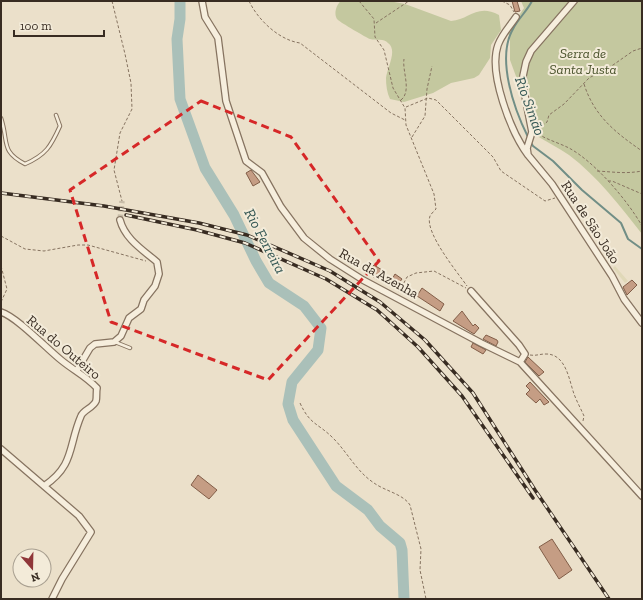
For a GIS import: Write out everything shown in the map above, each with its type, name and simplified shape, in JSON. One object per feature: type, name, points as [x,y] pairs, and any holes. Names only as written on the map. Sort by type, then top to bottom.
[{"type":"street","name":"Rua da Azenha","points":[[202,1],[206,17],[218,38],[226,101],[246,161],[262,173],[281,207],[304,238],[314,248],[363,280],[397,297],[447,326],[520,362],[642,496]]},
{"type":"street","points":[[528,155],[527,148],[534,132],[524,92],[523,76],[526,62],[531,51],[574,1]]},
{"type":"street","name":"Rua de São João","points":[[516,17],[498,46],[496,71],[508,118],[521,146],[552,184],[612,276],[624,299],[642,323]]},
{"type":"street","points":[[77,370],[90,348],[95,344],[114,342],[121,336],[129,318],[141,310],[144,300],[155,286],[159,274],[157,262],[122,230],[120,220]]},
{"type":"street","points":[[471,291],[520,346],[525,354],[520,362]]},
{"type":"street","name":"Rua do Outeiro","points":[[1,312],[16,322],[63,361],[77,370],[97,388],[96,401],[81,414],[71,452],[60,472],[44,486]]},
{"type":"street","points":[[1,449],[79,516],[91,532],[62,579],[52,599]]},
{"type":"lane","points":[[1,118],[3,125],[2,137],[4,150],[12,158],[25,164],[38,158],[51,147],[60,126],[56,115]]},
{"type":"lane","points":[[114,342],[130,348]]},
{"type":"path","points":[[112,1],[131,83],[132,109],[120,133],[114,170],[122,201]]},
{"type":"path","points":[[249,1],[260,18],[271,28],[292,41],[300,43],[391,113],[405,120]]},
{"type":"path","points":[[359,1],[372,14],[375,23],[375,37],[384,50],[391,82],[396,95],[405,108],[405,120],[411,138],[434,194],[436,209],[430,217],[430,226],[442,253],[471,291]]},
{"type":"path","points":[[375,23],[409,1]]},
{"type":"path","points":[[502,1],[512,7],[516,17]]},
{"type":"path","points":[[642,48],[623,56],[613,65],[589,78],[564,104],[548,115],[547,122],[534,132],[569,148],[597,171],[608,181],[636,216],[642,226]]},
{"type":"path","points":[[400,100],[404,98],[406,88],[402,66],[404,59]]},
{"type":"path","points":[[411,138],[425,116],[426,98],[432,66]]},
{"type":"path","points":[[583,84],[593,106],[614,132],[642,151]]},
{"type":"path","points":[[405,108],[426,98],[436,100],[493,157],[501,171],[508,177],[545,200],[555,198]]},
{"type":"path","points":[[597,171],[613,171],[626,174],[642,171]]},
{"type":"path","points":[[608,181],[612,181],[642,194]]},
{"type":"path","points":[[1,236],[25,249],[44,251],[88,245],[158,264]]},
{"type":"path","points":[[1,266],[7,289],[1,302]]},
{"type":"path","points":[[397,297],[406,277],[416,273],[434,271],[471,291]]},
{"type":"path","points":[[525,354],[537,356],[546,354],[554,356],[563,364],[569,374],[577,402],[584,416],[580,427]]},
{"type":"path","points":[[300,403],[310,421],[333,437],[362,474],[375,484],[406,499],[410,505],[421,549],[420,570],[426,599]]},
{"type":"highlighted area","points":[[201,101],[291,137],[379,261],[268,380],[111,322],[70,190]]},
{"type":"shaded area","points":[[615,266],[628,281],[625,283],[613,268]]},
{"type":"green space","points":[[341,1],[389,1],[405,4],[451,21],[463,18],[479,11],[491,12],[499,15],[501,30],[491,45],[490,58],[479,75],[474,78],[451,83],[433,93],[404,102],[390,99],[387,92],[386,78],[392,55],[391,46],[386,41],[372,40],[338,20],[336,18],[336,10]]},
{"type":"green space","name":"Serra de Santa Justa","points":[[521,1],[642,1],[642,234],[589,172],[569,155],[537,136],[528,84],[517,79],[510,60],[510,36],[507,33],[524,8]]},
{"type":"building","points":[[512,1],[517,1],[520,11],[515,12]]},
{"type":"building","points":[[251,170],[260,182],[253,186],[246,173]]},
{"type":"building","points":[[367,264],[372,267],[374,265],[382,270],[377,279],[363,271]]},
{"type":"building","points":[[395,274],[402,279],[396,287],[390,283]]},
{"type":"building","points":[[632,280],[637,285],[627,295],[623,287]]},
{"type":"building","points":[[422,288],[444,304],[440,311],[417,296]]},
{"type":"building","points":[[462,311],[473,326],[475,324],[479,328],[474,334],[453,321]]},
{"type":"building","points":[[486,335],[497,340],[498,342],[496,346],[483,339]]},
{"type":"building","points":[[473,343],[486,350],[483,354],[471,347]]},
{"type":"building","points":[[528,357],[544,372],[539,376],[525,362]]},
{"type":"building","points":[[530,382],[549,402],[544,405],[540,399],[536,403],[526,394],[530,390],[526,386]]},
{"type":"building","points":[[198,475],[217,490],[209,499],[191,485]]},
{"type":"building","points":[[552,539],[572,570],[559,579],[539,547]]},
{"type":"waterway","name":"Rio Ferreira","points":[[180,1],[180,19],[177,39],[180,99],[205,168],[234,215],[256,261],[269,283],[304,306],[321,328],[318,350],[292,382],[288,404],[293,420],[336,486],[368,510],[380,526],[400,543],[402,550],[404,599]]},
{"type":"waterway","name":"Rio Simão","points":[[528,137],[517,112],[509,83],[506,54],[508,41],[513,29],[532,1]]},
{"type":"waterway","name":"Rio Simão","points":[[530,141],[533,146],[553,161],[582,190],[621,223],[628,239],[642,249]]},
{"type":"tunnel","points":[[120,220],[122,201]]},
{"type":"railway","points":[[1,193],[104,206],[199,223],[247,235],[330,271],[380,302],[425,340],[473,393],[535,490],[609,599]]},
{"type":"railway","points":[[126,215],[197,230],[245,243],[326,279],[377,310],[418,347],[462,396],[533,498]]}]
